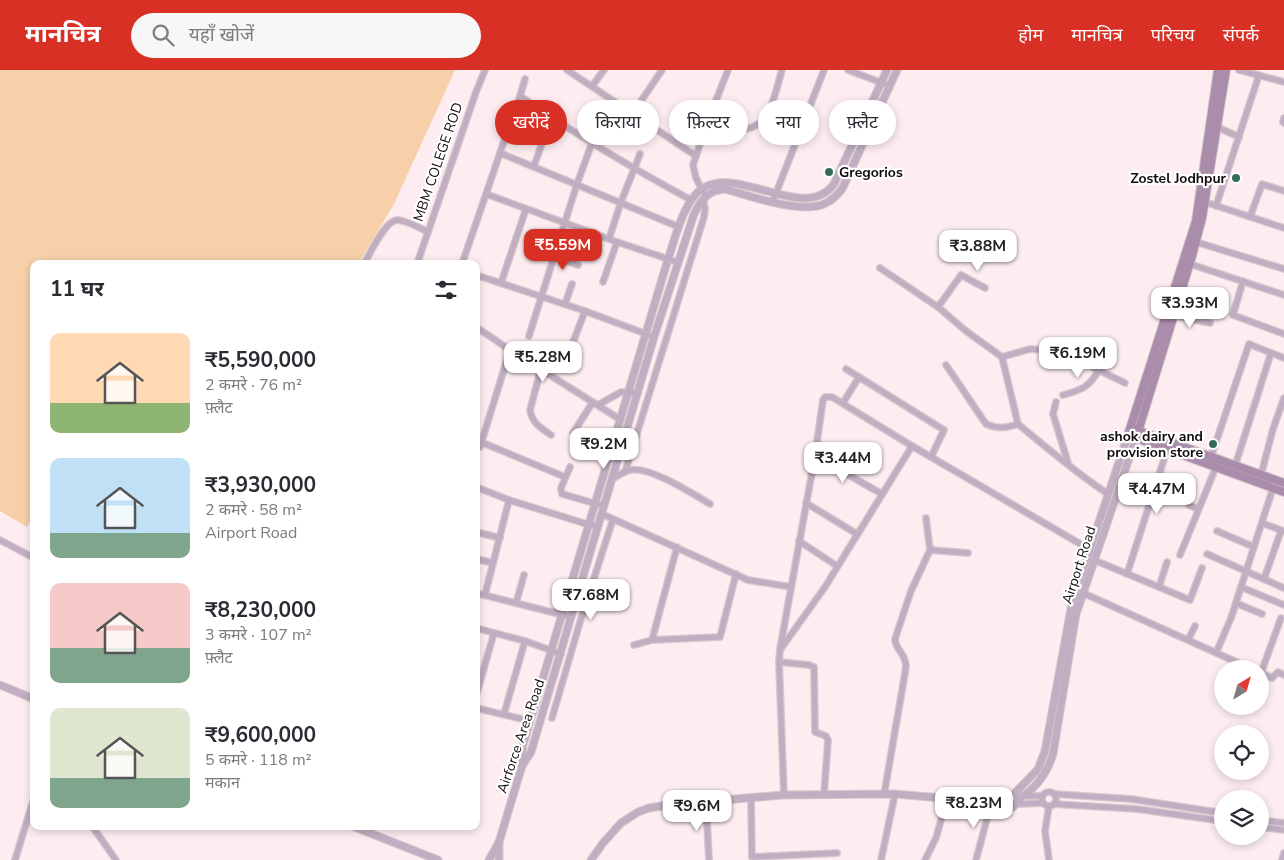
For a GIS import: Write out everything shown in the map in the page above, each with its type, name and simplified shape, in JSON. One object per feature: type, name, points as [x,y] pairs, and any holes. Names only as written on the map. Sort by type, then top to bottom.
[{"type":"main road","name":"Airport Road","points":[[1129,431],[1196,221],[1218,70]]},
{"type":"main road","name":"Airport Road","points":[[1137,434],[1196,242],[1205,202],[1226,70]]},
{"type":"main road","points":[[1129,431],[1284,482]]},
{"type":"main road","points":[[1137,434],[1167,450],[1284,492]]},
{"type":"street","name":"MBM COLEGE ROD","points":[[418,260],[485,70]]},
{"type":"street","points":[[568,70],[613,100]]},
{"type":"street","points":[[592,86],[604,70]]},
{"type":"street","points":[[642,100],[662,70]]},
{"type":"street","points":[[716,100],[728,70]]},
{"type":"street","points":[[748,129],[758,126],[767,116],[782,70]]},
{"type":"street","points":[[773,201],[824,70]]},
{"type":"street","points":[[848,70],[890,86]]},
{"type":"street","points":[[522,766],[523,745],[530,721],[630,392],[668,259],[691,200],[702,189],[721,183],[737,184],[776,193],[812,198],[821,196],[829,191],[852,148],[887,70]]},
{"type":"street","points":[[704,198],[712,192],[725,190],[798,207],[811,207],[824,204],[833,199],[842,189],[897,70]]},
{"type":"street","points":[[1239,70],[1284,82]]},
{"type":"street","points":[[1216,206],[1260,75]]},
{"type":"street","points":[[463,260],[525,79]]},
{"type":"street","points":[[520,96],[526,100]]},
{"type":"street","points":[[1284,118],[1282,122],[1284,123]]},
{"type":"street","points":[[1217,127],[1239,137]]},
{"type":"street","points":[[659,131],[696,156]]},
{"type":"street","points":[[534,166],[541,145]]},
{"type":"street","points":[[529,336],[540,297],[591,145]]},
{"type":"street","points":[[595,145],[634,169],[691,200]]},
{"type":"street","points":[[625,472],[704,217],[704,198],[693,165],[700,145]]},
{"type":"street","points":[[500,153],[679,227]]},
{"type":"street","points":[[609,239],[640,154]]},
{"type":"street","points":[[1250,218],[1262,184],[1284,191]]},
{"type":"street","points":[[486,194],[677,262]]},
{"type":"street","name":"Airforce Area Road","points":[[496,858],[522,766],[531,752],[561,654],[677,262],[689,224],[698,205],[704,198]]},
{"type":"street","points":[[1205,202],[1284,228]]},
{"type":"street","points":[[501,283],[526,209]]},
{"type":"street","points":[[366,260],[385,228],[391,222],[399,220],[427,232]]},
{"type":"street","points":[[603,282],[617,242]]},
{"type":"street","points":[[1196,242],[1284,269]]},
{"type":"street","points":[[554,257],[578,266]]},
{"type":"street","points":[[1190,264],[1284,296]]},
{"type":"street","points":[[880,268],[938,307],[966,331],[1002,357],[1018,424],[1068,463],[1082,477],[1108,494]]},
{"type":"street","points":[[938,307],[961,275],[985,288]]},
{"type":"street","points":[[480,276],[565,304],[654,337]]},
{"type":"street","points":[[1243,281],[1233,315],[1284,334]]},
{"type":"street","points":[[565,304],[572,284]]},
{"type":"street","points":[[670,285],[681,289]]},
{"type":"street","points":[[567,358],[585,311]]},
{"type":"street","points":[[1173,315],[1210,323]]},
{"type":"street","points":[[480,330],[621,420]]},
{"type":"street","points":[[1211,457],[1249,344],[1284,358]]},
{"type":"street","points":[[1002,357],[1030,349],[1060,350],[1125,383]]},
{"type":"street","points":[[480,441],[510,350]]},
{"type":"street","points":[[1235,466],[1271,353]]},
{"type":"street","points":[[946,366],[986,424],[1005,428],[1018,424]]},
{"type":"street","points":[[846,368],[944,430],[931,457]]},
{"type":"street","points":[[541,369],[530,410],[536,424],[551,434]]},
{"type":"street","points":[[1064,395],[1080,390],[1091,383],[1099,370]]},
{"type":"street","points":[[843,403],[858,377]]},
{"type":"street","points":[[573,433],[596,404],[617,393],[638,393]]},
{"type":"street","points":[[784,795],[778,662],[815,456],[822,400],[828,396],[843,403],[912,446],[1089,549]]},
{"type":"street","points":[[1261,475],[1273,429],[1284,398]]},
{"type":"street","points":[[1056,402],[1053,414],[1068,463]]},
{"type":"street","name":"Airport Road","points":[[1019,798],[1038,768],[1045,751],[1072,603],[1129,431]]},
{"type":"street","name":"Airport Road","points":[[1019,798],[1042,779],[1053,754],[1076,614],[1137,434]]},
{"type":"street","points":[[480,444],[565,477]]},
{"type":"street","points":[[780,650],[837,566],[912,446]]},
{"type":"street","points":[[1127,574],[1167,450]]},
{"type":"street","points":[[815,456],[882,494]]},
{"type":"street","points":[[570,467],[561,488],[562,494],[596,504],[613,519],[748,580],[791,587]]},
{"type":"street","points":[[1180,555],[1216,467]]},
{"type":"street","points":[[612,479],[632,469],[638,470],[661,477],[710,504]]},
{"type":"street","points":[[1158,479],[1172,483]]},
{"type":"street","points":[[1216,653],[1236,603],[1272,488]]},
{"type":"street","points":[[480,489],[509,500],[598,526]]},
{"type":"street","points":[[485,595],[509,500]]},
{"type":"street","points":[[806,503],[857,534]]},
{"type":"street","points":[[1189,505],[1198,509]]},
{"type":"street","points":[[884,795],[906,667],[904,655],[896,646],[895,638],[911,591],[930,550],[926,518]]},
{"type":"street","points":[[552,718],[613,519]]},
{"type":"street","points":[[1262,523],[1283,531],[1264,579]]},
{"type":"street","points":[[1217,531],[1254,548]]},
{"type":"street","points":[[480,533],[500,538]]},
{"type":"street","points":[[0,540],[30,556]]},
{"type":"street","points":[[799,541],[837,566]]},
{"type":"street","points":[[652,640],[677,547]]},
{"type":"street","points":[[930,550],[968,552]]},
{"type":"street","points":[[1207,554],[1284,588]]},
{"type":"street","points":[[480,560],[493,563]]},
{"type":"street","points":[[1094,560],[1190,600],[1202,568]]},
{"type":"street","points":[[1159,587],[1167,562]]},
{"type":"street","points":[[634,645],[652,640],[720,637],[736,574]]},
{"type":"street","points":[[516,603],[524,575]]},
{"type":"street","points":[[1241,587],[1284,605]]},
{"type":"street","points":[[1083,593],[1232,660]]},
{"type":"street","points":[[480,594],[562,615],[580,622]]},
{"type":"street","points":[[1236,603],[1262,614]]},
{"type":"street","points":[[1266,660],[1281,618]]},
{"type":"street","points":[[1188,640],[1195,626]]},
{"type":"street","points":[[480,629],[561,654]]},
{"type":"street","points":[[480,682],[494,633]]},
{"type":"street","points":[[504,714],[525,642]]},
{"type":"street","points":[[778,662],[814,667],[815,732],[826,736],[828,740],[824,795]]},
{"type":"street","points":[[1269,677],[1272,678],[1278,672],[1284,675]]},
{"type":"street","points":[[0,685],[30,697]]},
{"type":"street","points":[[480,709],[530,721]]},
{"type":"street","points":[[950,799],[1006,795],[1010,792],[1019,798],[1048,804],[1137,809],[1214,820]]},
{"type":"street","points":[[591,860],[621,823],[638,812],[649,808],[674,804],[784,795],[894,794],[972,803],[1006,804],[1010,807],[1019,798],[1042,796],[1049,792],[1054,794],[1131,799],[1214,812]]},
{"type":"street","points":[[881,860],[894,794]]},
{"type":"street","points":[[1048,804],[1056,799],[1054,794]]},
{"type":"street","points":[[1006,795],[1004,800],[1006,804]]},
{"type":"street","points":[[1042,796],[1048,804],[1045,831],[1049,860]]},
{"type":"street","points":[[751,798],[752,857],[837,853]]},
{"type":"street","points":[[924,860],[936,838],[950,799]]},
{"type":"street","points":[[706,802],[709,860]]},
{"type":"street","points":[[976,860],[991,804]]},
{"type":"street","points":[[15,860],[30,811]]},
{"type":"street","points":[[1269,821],[1284,823]]},
{"type":"street","points":[[1269,828],[1284,830]]},
{"type":"street","points":[[95,830],[116,860]]},
{"type":"street","points":[[362,830],[438,860]]},
{"type":"street","points":[[1282,860],[1284,853]]},
{"type":"street","points":[[484,860],[496,858]]},
{"type":"shaded area","points":[[0,70],[455,70],[394,204],[360,260],[30,260],[30,521],[27,527],[0,511]]},
{"type":"place","name":"Gregorios","points":[[829,172]]},
{"type":"place","name":"Zostel Jodhpur","points":[[1236,178]]},
{"type":"place","name":"ashok dairy and provision store","points":[[1213,444]]}]
